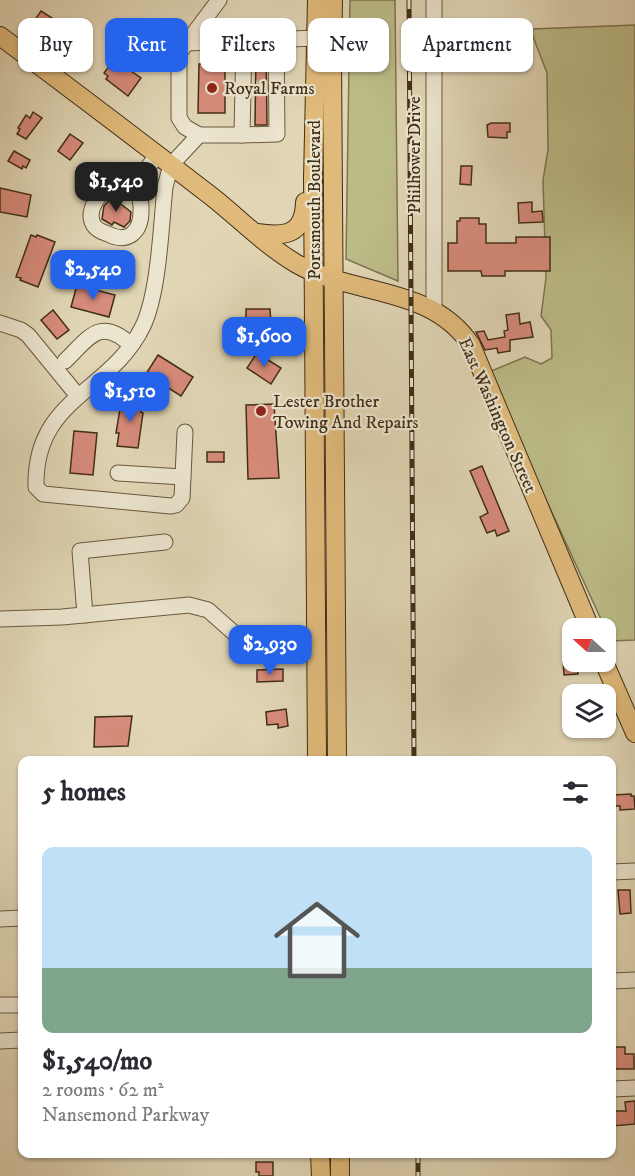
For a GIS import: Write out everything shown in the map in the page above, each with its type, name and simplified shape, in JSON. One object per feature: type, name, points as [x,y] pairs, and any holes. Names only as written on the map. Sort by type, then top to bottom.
[{"type":"main road","name":"Portsmouth Boulevard","points":[[317,0],[317,18]]},
{"type":"main road","name":"Portsmouth Boulevard","points":[[333,0],[337,756]]},
{"type":"main road","name":"East Washington Street","points":[[0,36],[164,160],[284,255],[313,272],[411,300],[434,310],[453,323],[471,345],[586,618]]},
{"type":"main road","name":"Portsmouth Boulevard","points":[[315,72],[313,272],[317,756]]},
{"type":"main road","points":[[257,233],[284,235],[298,227],[303,220],[305,177],[314,132]]},
{"type":"main road","points":[[608,672],[635,733]]},
{"type":"street","points":[[188,42],[219,0]]},
{"type":"street","name":"Philhower Drive","points":[[434,0],[434,310]]},
{"type":"street","points":[[179,72],[179,118],[185,128],[199,135],[277,134],[255,72]]},
{"type":"street","points":[[242,135],[266,72]]},
{"type":"street","points":[[136,184],[199,135]]},
{"type":"street","points":[[164,160],[165,187],[150,307],[143,326],[120,360],[64,408],[54,422],[39,449],[36,487],[43,494],[171,506],[180,503],[185,432]]},
{"type":"street","points":[[0,323],[21,330],[28,336],[78,396]]},
{"type":"street","points":[[65,361],[99,331],[108,330],[131,345]]},
{"type":"street","points":[[118,473],[183,477]]},
{"type":"street","points":[[85,615],[80,551],[165,542]]},
{"type":"street","points":[[0,619],[85,615],[189,605],[208,610],[234,633],[255,643],[316,634]]},
{"type":"street","points":[[316,666],[337,665]]},
{"type":"street","points":[[616,872],[635,871]]},
{"type":"street","points":[[0,919],[18,918]]},
{"type":"street","points":[[616,981],[635,980]]},
{"type":"street","points":[[0,1005],[18,1005]]},
{"type":"street","points":[[0,1041],[18,1040]]},
{"type":"street","points":[[616,1089],[635,1088]]},
{"type":"street","points":[[320,1166],[340,1166]]},
{"type":"green space","points":[[350,0],[395,0],[398,281],[346,259],[349,72],[389,72],[389,18],[350,18]]},
{"type":"green space","points":[[635,25],[635,640],[616,641],[616,618],[600,618],[489,372],[525,357],[541,364],[552,358],[551,330],[541,316],[546,278],[543,180],[548,150],[547,73],[533,37],[533,29]]},
{"type":"building","points":[[41,11],[52,18],[36,18]]},
{"type":"building","name":"Royal Farms","points":[[199,64],[200,72],[225,72],[225,113],[198,113]]},
{"type":"building","points":[[132,72],[141,78],[128,96],[106,79],[108,76],[104,73]]},
{"type":"building","points":[[256,72],[266,72],[267,125],[255,125]]},
{"type":"building","points":[[33,112],[42,118],[26,139],[17,134],[20,129],[18,128],[26,115],[30,118]]},
{"type":"building","points":[[510,123],[507,138],[488,137],[487,125]]},
{"type":"building","points":[[70,134],[83,143],[70,160],[58,151]]},
{"type":"building","points":[[14,151],[30,160],[26,168],[23,166],[22,169],[8,161]]},
{"type":"building","points":[[461,166],[472,166],[471,185],[460,184]]},
{"type":"building","points":[[0,188],[31,195],[27,217],[0,212]]},
{"type":"building","points":[[112,197],[131,212],[130,221],[124,227],[114,222],[112,225],[102,219],[104,206]]},
{"type":"building","points":[[532,202],[532,212],[542,211],[543,222],[519,223],[518,203]]},
{"type":"building","points":[[460,218],[479,218],[479,224],[486,224],[486,243],[516,243],[516,237],[550,237],[550,271],[505,271],[505,276],[482,276],[481,271],[448,271],[448,243],[457,243],[457,221],[460,221]]},
{"type":"building","points":[[31,235],[55,242],[38,287],[16,277]]},
{"type":"building","points":[[77,285],[115,295],[109,317],[71,307]]},
{"type":"building","points":[[246,309],[270,309],[271,325],[246,325]]},
{"type":"building","points":[[53,310],[69,330],[57,339],[41,320]]},
{"type":"building","points":[[519,313],[520,324],[530,322],[533,337],[510,340],[510,351],[498,353],[497,348],[485,350],[476,332],[484,331],[488,340],[505,337],[504,331],[508,330],[506,315]]},
{"type":"building","points":[[257,353],[281,368],[271,384],[247,368]]},
{"type":"building","points":[[158,355],[193,377],[181,396],[146,374]]},
{"type":"building","points":[[122,397],[142,399],[141,412],[143,413],[138,448],[117,446],[119,433],[116,433]]},
{"type":"building","points":[[274,404],[279,478],[248,479],[246,405]]},
{"type":"building","points":[[74,431],[97,433],[93,475],[70,473]]},
{"type":"building","points":[[207,452],[224,452],[224,462],[207,462]]},
{"type":"building","points":[[482,466],[509,531],[497,536],[495,530],[487,533],[480,517],[488,513],[470,471]]},
{"type":"building","points":[[283,669],[283,681],[257,682],[257,670]]},
{"type":"building","points":[[564,672],[578,672],[578,674],[564,675]]},
{"type":"building","points":[[286,709],[288,726],[278,728],[278,724],[267,725],[266,712]]},
{"type":"building","points":[[132,716],[128,746],[94,747],[95,717]]},
{"type":"building","points":[[631,794],[634,796],[635,809],[620,810],[620,806],[616,806],[616,795]]},
{"type":"building","points":[[618,890],[630,890],[631,913],[620,914]]},
{"type":"building","points":[[616,1047],[625,1047],[625,1054],[634,1054],[634,1069],[616,1069]]},
{"type":"building","points":[[635,1101],[635,1124],[616,1126],[616,1111],[626,1111],[625,1102]]},
{"type":"building","points":[[256,1162],[273,1162],[273,1176],[259,1176],[259,1172],[256,1172]]},
{"type":"tunnel","points":[[256,88],[270,88]]},
{"type":"railway","points":[[409,0],[414,756]]},
{"type":"railway","points":[[418,1158],[418,1176]]},
{"type":"place","name":"Royal Farms","points":[[212,88]]},
{"type":"place","name":"Lester Brother Towing And Repairs","points":[[261,411]]}]
